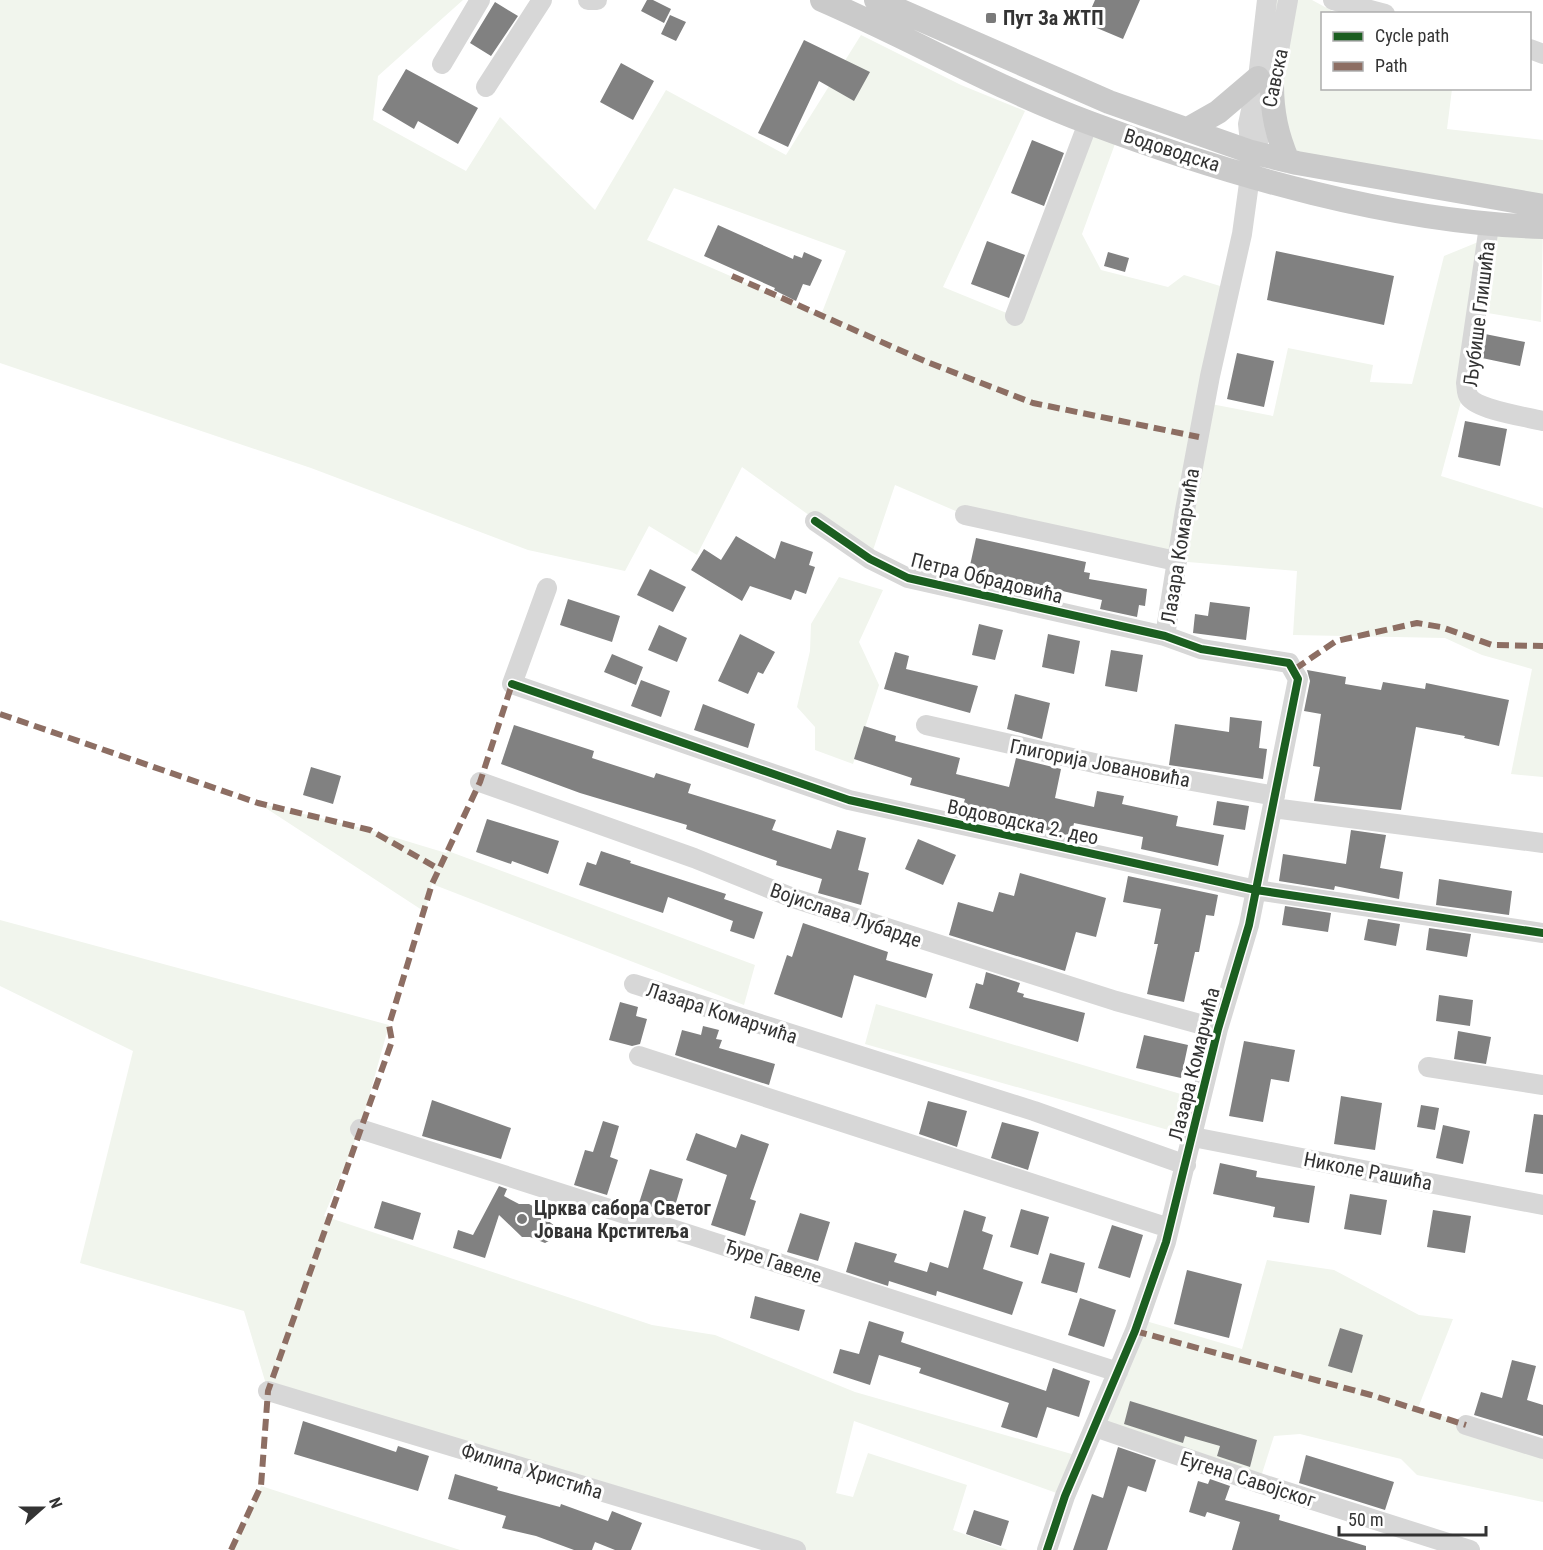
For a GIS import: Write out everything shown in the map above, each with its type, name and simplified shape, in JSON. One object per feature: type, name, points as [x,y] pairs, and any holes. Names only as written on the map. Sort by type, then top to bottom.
[{"type":"main road","name":"Водоводска","points":[[822,0],[968,70],[1088,123],[1250,176],[1380,207],[1489,226],[1543,227]]},
{"type":"main road","name":"Водоводска","points":[[876,0],[1109,102],[1251,152],[1288,161],[1543,206]]},
{"type":"main road","points":[[1188,129],[1265,81],[1277,133],[1288,161]]},
{"type":"street","points":[[442,64],[480,0]]},
{"type":"street","points":[[486,87],[542,0]]},
{"type":"street","points":[[588,0],[597,0]]},
{"type":"street","name":"Савска","points":[[1250,176],[1251,152],[1265,129],[1267,0]]},
{"type":"street","name":"Савска","points":[[1265,81],[1283,38],[1288,0]]},
{"type":"street","points":[[1333,0],[1378,12]]},
{"type":"street","points":[[1015,316],[1088,123]]},
{"type":"street","name":"Лазара Комарчића","points":[[1047,1550],[1065,1496],[1118,1372],[1169,1228],[1218,1029],[1249,925],[1298,679],[1295,669],[1289,663],[1201,649],[1165,636],[1176,561],[1210,376],[1242,234],[1250,176]]},
{"type":"street","name":"Љубише Глишића","points":[[1489,226],[1466,383],[1467,393],[1471,399],[1485,406],[1543,421]]},
{"type":"street","points":[[965,515],[1176,561]]},
{"type":"street","name":"Петра Обрадовића","points":[[815,521],[870,560],[908,578],[1165,636]]},
{"type":"street","name":"Водоводска 2. део","points":[[547,588],[512,684],[849,800],[1256,890],[1543,933]]},
{"type":"street","name":"Глигорија Јовановића","points":[[926,725],[1274,802],[1543,843]]},
{"type":"street","name":"Војислава Лубарде","points":[[480,782],[694,858],[794,898],[1116,1001],[1218,1029]]},
{"type":"street","name":"Лазара Комарчића","points":[[634,984],[1034,1111],[1186,1165]]},
{"type":"street","points":[[639,1056],[1169,1228]]},
{"type":"street","points":[[1428,1067],[1543,1085]]},
{"type":"street","name":"Ђуре Гавеле","points":[[360,1129],[1118,1372]]},
{"type":"street","name":"Николе Рашића","points":[[1193,1137],[1543,1204]]},
{"type":"street","name":"Филипа Христића","points":[[268,1391],[796,1550]]},
{"type":"street","points":[[1466,1425],[1543,1449]]},
{"type":"street","name":"Еугена Савојског","points":[[1095,1427],[1259,1483],[1470,1550]]},
{"type":"shaded area","points":[[0,0],[463,0],[378,76],[373,120],[466,171],[500,117],[595,210],[666,90],[786,155],[861,35],[961,85],[1025,111],[943,287],[1014,316],[1088,123],[1119,133],[1082,234],[1101,270],[1168,287],[1184,275],[1230,289],[1206,403],[1273,416],[1288,348],[1373,365],[1370,382],[1412,384],[1444,256],[1488,238],[1489,226],[1543,227],[1541,322],[1476,311],[1466,383],[1441,476],[1543,508],[1543,777],[1511,774],[1532,669],[1482,655],[1445,638],[1293,635],[1297,571],[1176,561],[965,515],[895,485],[870,559],[742,467],[697,555],[649,526],[625,571],[528,550],[311,468],[0,363]],"holes":[[[674,188],[846,251],[821,315],[647,240]]]},
{"type":"shaded area","points":[[1273,0],[1312,0],[1334,12],[1321,12],[1321,90],[1452,90],[1447,129],[1543,140],[1543,208],[1288,161],[1277,133]]},
{"type":"shaded area","points":[[839,577],[883,590],[859,642],[879,685],[853,764],[815,750],[815,727],[797,707],[810,651],[811,624]]},
{"type":"shaded area","points":[[258,803],[370,830],[446,853],[448,851],[755,965],[744,1005],[432,884],[425,912]]},
{"type":"shaded area","points":[[0,920],[389,1025],[360,1129],[324,1216],[652,1325],[715,1335],[855,1392],[1082,1457],[1065,1496],[854,1421],[836,1493],[853,1497],[868,1453],[967,1485],[953,1530],[1008,1550],[796,1550],[268,1391],[244,1311],[80,1263],[133,1051],[0,986]]},
{"type":"shaded area","points":[[876,1004],[1201,1100],[1193,1137],[865,1044]]},
{"type":"shaded area","points":[[1267,1260],[1334,1270],[1419,1315],[1453,1319],[1418,1408],[1543,1449],[1543,1502],[1417,1475],[1401,1459],[1300,1434],[1274,1436],[1259,1483],[1095,1427],[1139,1319],[1242,1349]]},
{"type":"shaded area","points":[[261,1486],[460,1550],[231,1550]]},
{"type":"building","points":[[647,0],[653,0],[671,9],[664,23],[641,11]]},
{"type":"building","points":[[1095,0],[1140,0],[1123,39],[1085,23]]},
{"type":"building","points":[[495,2],[518,16],[491,56],[470,43]]},
{"type":"building","points":[[670,15],[686,22],[676,41],[661,34]]},
{"type":"building","points":[[804,40],[870,72],[854,101],[819,81],[788,147],[758,133]]},
{"type":"building","points":[[621,63],[654,81],[633,120],[600,102]]},
{"type":"building","points":[[406,69],[478,108],[458,144],[418,121],[414,129],[382,110]]},
{"type":"building","points":[[1032,140],[1064,153],[1044,206],[1011,193]]},
{"type":"building","points":[[718,225],[793,259],[794,255],[802,258],[804,252],[822,260],[810,286],[803,284],[796,301],[774,290],[775,288],[704,256]]},
{"type":"building","points":[[987,241],[1025,255],[1009,298],[971,284]]},
{"type":"building","points":[[1276,251],[1394,276],[1384,325],[1267,300]]},
{"type":"building","points":[[1108,252],[1129,258],[1125,272],[1104,266]]},
{"type":"building","points":[[1485,334],[1525,342],[1520,366],[1482,358]]},
{"type":"building","points":[[1237,353],[1274,361],[1264,407],[1227,399]]},
{"type":"building","points":[[1465,421],[1507,429],[1500,466],[1458,457]]},
{"type":"building","points":[[736,536],[775,559],[781,541],[813,552],[809,565],[815,567],[806,594],[795,590],[791,600],[750,586],[742,601],[691,570],[704,549],[721,560]]},
{"type":"building","points":[[976,538],[1086,562],[1084,572],[1090,573],[1089,579],[1147,589],[1145,606],[1139,605],[1137,617],[1100,609],[1102,600],[969,570]]},
{"type":"building","points":[[650,569],[686,587],[673,612],[637,595]]},
{"type":"building","points":[[568,599],[620,616],[612,642],[560,625]]},
{"type":"building","points":[[1210,602],[1250,607],[1246,640],[1193,633],[1195,614],[1208,616]]},
{"type":"building","points":[[979,624],[1003,630],[995,660],[972,655]]},
{"type":"building","points":[[659,625],[687,638],[677,662],[648,650]]},
{"type":"building","points":[[740,634],[775,652],[763,674],[758,672],[748,694],[718,681]]},
{"type":"building","points":[[1048,634],[1080,641],[1074,674],[1042,667]]},
{"type":"building","points":[[1111,650],[1143,655],[1137,692],[1105,686]]},
{"type":"building","points":[[895,652],[909,656],[906,669],[978,686],[970,713],[884,689]]},
{"type":"building","points":[[612,654],[643,667],[636,685],[604,672]]},
{"type":"building","points":[[1307,670],[1346,677],[1345,684],[1381,690],[1383,682],[1425,689],[1426,683],[1509,700],[1499,746],[1464,738],[1465,736],[1416,727],[1401,810],[1314,801],[1320,767],[1313,766],[1321,714],[1304,711],[1310,681]]},
{"type":"building","points":[[641,680],[670,691],[661,717],[631,706]]},
{"type":"building","points":[[1015,694],[1050,703],[1042,739],[1007,729]]},
{"type":"building","points":[[703,704],[755,724],[748,748],[694,730]]},
{"type":"building","points":[[1230,717],[1262,721],[1259,748],[1267,749],[1263,779],[1169,765],[1175,724],[1229,732]]},
{"type":"building","points":[[514,725],[594,751],[592,758],[654,778],[656,773],[691,784],[688,793],[776,820],[772,830],[831,849],[837,830],[866,838],[858,870],[869,873],[861,905],[818,893],[822,879],[776,865],[777,861],[686,829],[687,825],[580,793],[501,764]]},
{"type":"building","points":[[864,726],[896,736],[895,741],[960,758],[956,774],[1009,787],[1016,758],[1061,769],[1055,798],[1094,807],[1097,791],[1124,796],[1122,804],[1178,816],[1176,826],[1224,835],[1218,866],[1141,849],[1143,837],[1074,823],[1071,836],[962,809],[965,799],[910,785],[912,778],[854,759]]},
{"type":"building","points":[[311,767],[341,776],[333,804],[303,795]]},
{"type":"building","points":[[1217,801],[1249,806],[1245,830],[1213,825]]},
{"type":"building","points":[[487,819],[559,841],[548,874],[512,861],[511,864],[476,852]]},
{"type":"building","points":[[1351,830],[1386,835],[1380,868],[1403,872],[1399,899],[1335,886],[1334,890],[1279,881],[1283,854],[1346,864]]},
{"type":"building","points":[[918,839],[956,855],[943,885],[905,869]]},
{"type":"building","points":[[601,851],[631,861],[630,863],[726,894],[724,899],[763,912],[754,939],[730,931],[733,921],[668,897],[663,913],[579,885],[587,862],[596,865]]},
{"type":"building","points":[[1020,873],[1106,898],[1096,937],[1076,932],[1065,971],[949,935],[958,902],[993,912],[999,892],[1014,896]]},
{"type":"building","points":[[1128,876],[1218,895],[1214,916],[1206,915],[1199,952],[1195,952],[1184,1002],[1147,994],[1158,944],[1154,944],[1161,909],[1123,902]]},
{"type":"building","points":[[1439,879],[1512,891],[1509,915],[1436,905]]},
{"type":"building","points":[[1285,906],[1331,913],[1328,932],[1282,925]]},
{"type":"building","points":[[1368,919],[1400,924],[1396,946],[1364,940]]},
{"type":"building","points":[[803,923],[888,952],[886,960],[933,974],[926,998],[854,975],[842,1018],[774,994],[787,955],[792,957]]},
{"type":"building","points":[[1429,928],[1471,934],[1467,957],[1426,950]]},
{"type":"building","points":[[986,972],[1020,983],[1017,992],[1024,994],[1023,997],[1085,1013],[1078,1042],[969,1008],[976,983],[983,985]]},
{"type":"building","points":[[1439,995],[1473,1000],[1470,1026],[1436,1021]]},
{"type":"building","points":[[620,1002],[638,1007],[636,1016],[647,1019],[640,1044],[632,1046],[609,1040]]},
{"type":"building","points":[[703,1026],[719,1030],[716,1039],[722,1040],[719,1048],[775,1064],[769,1085],[675,1055],[682,1030],[701,1035]]},
{"type":"building","points":[[1458,1031],[1491,1037],[1486,1064],[1454,1059]]},
{"type":"building","points":[[1144,1035],[1188,1045],[1181,1078],[1136,1068]]},
{"type":"building","points":[[1244,1041],[1295,1050],[1289,1082],[1271,1079],[1263,1122],[1229,1116]]},
{"type":"building","points":[[1341,1096],[1382,1103],[1375,1150],[1334,1144]]},
{"type":"building","points":[[432,1100],[511,1128],[501,1159],[422,1136]]},
{"type":"building","points":[[928,1101],[967,1111],[957,1147],[919,1134]]},
{"type":"building","points":[[1421,1105],[1439,1108],[1435,1130],[1417,1127]]},
{"type":"building","points":[[1534,1114],[1543,1115],[1543,1174],[1525,1172]]},
{"type":"building","points":[[603,1121],[619,1126],[610,1157],[618,1160],[607,1195],[574,1185],[585,1150],[593,1152]]},
{"type":"building","points":[[1002,1122],[1039,1132],[1028,1170],[991,1158]]},
{"type":"building","points":[[1443,1125],[1470,1131],[1463,1164],[1436,1158]]},
{"type":"building","points":[[696,1133],[736,1148],[741,1134],[769,1144],[750,1199],[756,1201],[745,1236],[711,1225],[727,1175],[686,1160]]},
{"type":"building","points":[[1220,1163],[1257,1171],[1256,1177],[1315,1186],[1309,1223],[1273,1217],[1275,1207],[1213,1194]]},
{"type":"building","points":[[650,1169],[683,1179],[673,1213],[639,1203]]},
{"type":"building","name":"Црква сабора Светог Јована Крститеља","points":[[499,1186],[507,1189],[504,1196],[519,1204],[529,1204],[538,1209],[543,1217],[555,1226],[556,1237],[545,1243],[530,1237],[522,1237],[499,1215],[485,1258],[453,1248],[458,1230],[473,1235]]},
{"type":"building","points":[[1350,1194],[1387,1200],[1381,1235],[1344,1229]]},
{"type":"building","points":[[382,1201],[421,1213],[413,1240],[374,1228]]},
{"type":"building","points":[[1021,1209],[1049,1217],[1038,1255],[1010,1247]]},
{"type":"building","points":[[964,1210],[986,1217],[982,1231],[993,1235],[983,1269],[1023,1282],[1012,1315],[937,1291],[936,1296],[889,1281],[888,1286],[846,1272],[855,1242],[897,1254],[894,1262],[927,1272],[930,1262],[948,1268]]},
{"type":"building","points":[[1433,1210],[1471,1216],[1465,1253],[1427,1247]]},
{"type":"building","points":[[800,1213],[830,1222],[818,1261],[787,1252]]},
{"type":"building","points":[[1112,1225],[1143,1235],[1130,1278],[1098,1268]]},
{"type":"building","points":[[1050,1253],[1085,1263],[1077,1293],[1041,1283]]},
{"type":"building","points":[[1187,1270],[1242,1284],[1229,1338],[1174,1324]]},
{"type":"building","points":[[755,1296],[805,1310],[799,1331],[750,1318]]},
{"type":"building","points":[[1080,1298],[1116,1310],[1104,1347],[1068,1335]]},
{"type":"building","points":[[869,1321],[904,1332],[901,1342],[1046,1391],[1053,1368],[1090,1381],[1079,1417],[1047,1407],[1037,1438],[1001,1427],[1009,1403],[919,1373],[921,1368],[879,1355],[870,1385],[833,1373],[840,1349],[859,1354]]},
{"type":"building","points":[[1340,1328],[1363,1335],[1352,1373],[1328,1366]]},
{"type":"building","points":[[1512,1360],[1536,1366],[1527,1400],[1543,1405],[1543,1436],[1474,1415],[1481,1392],[1502,1398]]},
{"type":"building","points":[[1130,1401],[1257,1440],[1250,1467],[1217,1456],[1220,1446],[1185,1436],[1183,1443],[1124,1424]]},
{"type":"building","points":[[303,1421],[396,1452],[398,1446],[429,1456],[418,1491],[294,1454]]},
{"type":"building","points":[[1118,1447],[1156,1460],[1146,1492],[1128,1486],[1107,1550],[1073,1550],[1092,1494],[1103,1498]]},
{"type":"building","points":[[1306,1455],[1394,1482],[1385,1510],[1299,1483]]},
{"type":"building","points":[[455,1474],[498,1487],[497,1490],[560,1507],[561,1504],[608,1521],[612,1511],[642,1523],[631,1550],[615,1550],[595,1542],[592,1550],[574,1550],[536,1536],[502,1528],[506,1516],[448,1499]]},
{"type":"building","points":[[1210,1479],[1230,1486],[1225,1500],[1280,1515],[1279,1520],[1366,1546],[1366,1550],[1232,1550],[1240,1522],[1207,1512],[1205,1517],[1189,1512],[1198,1481],[1208,1484]]},
{"type":"building","points":[[974,1510],[1009,1521],[1001,1546],[966,1534]]},
{"type":"marked path","points":[[732,276],[927,362],[1033,403],[1199,437]]},
{"type":"marked path","points":[[1295,669],[1336,641],[1417,623],[1441,627],[1492,645],[1543,646]]},
{"type":"marked path","points":[[231,1550],[261,1486],[268,1391],[392,1041],[389,1025],[432,884],[480,782],[512,684]]},
{"type":"marked path","points":[[0,714],[258,803],[370,830],[439,869]]},
{"type":"marked path","points":[[1135,1331],[1371,1395],[1466,1425]]},
{"type":"cycle path","points":[[815,521],[870,559],[908,578],[1165,636],[1201,649],[1289,663],[1298,679],[1249,925],[1218,1029],[1166,1242],[1135,1331],[1065,1496],[1047,1550]]},
{"type":"cycle path","points":[[512,684],[849,800],[1256,890],[1543,933]]},
{"type":"place","name":"Пут За ЖТП","points":[[991,18]]},
{"type":"place","name":"Црква сабора Светог Јована Крститеља","points":[[522,1219]]}]
